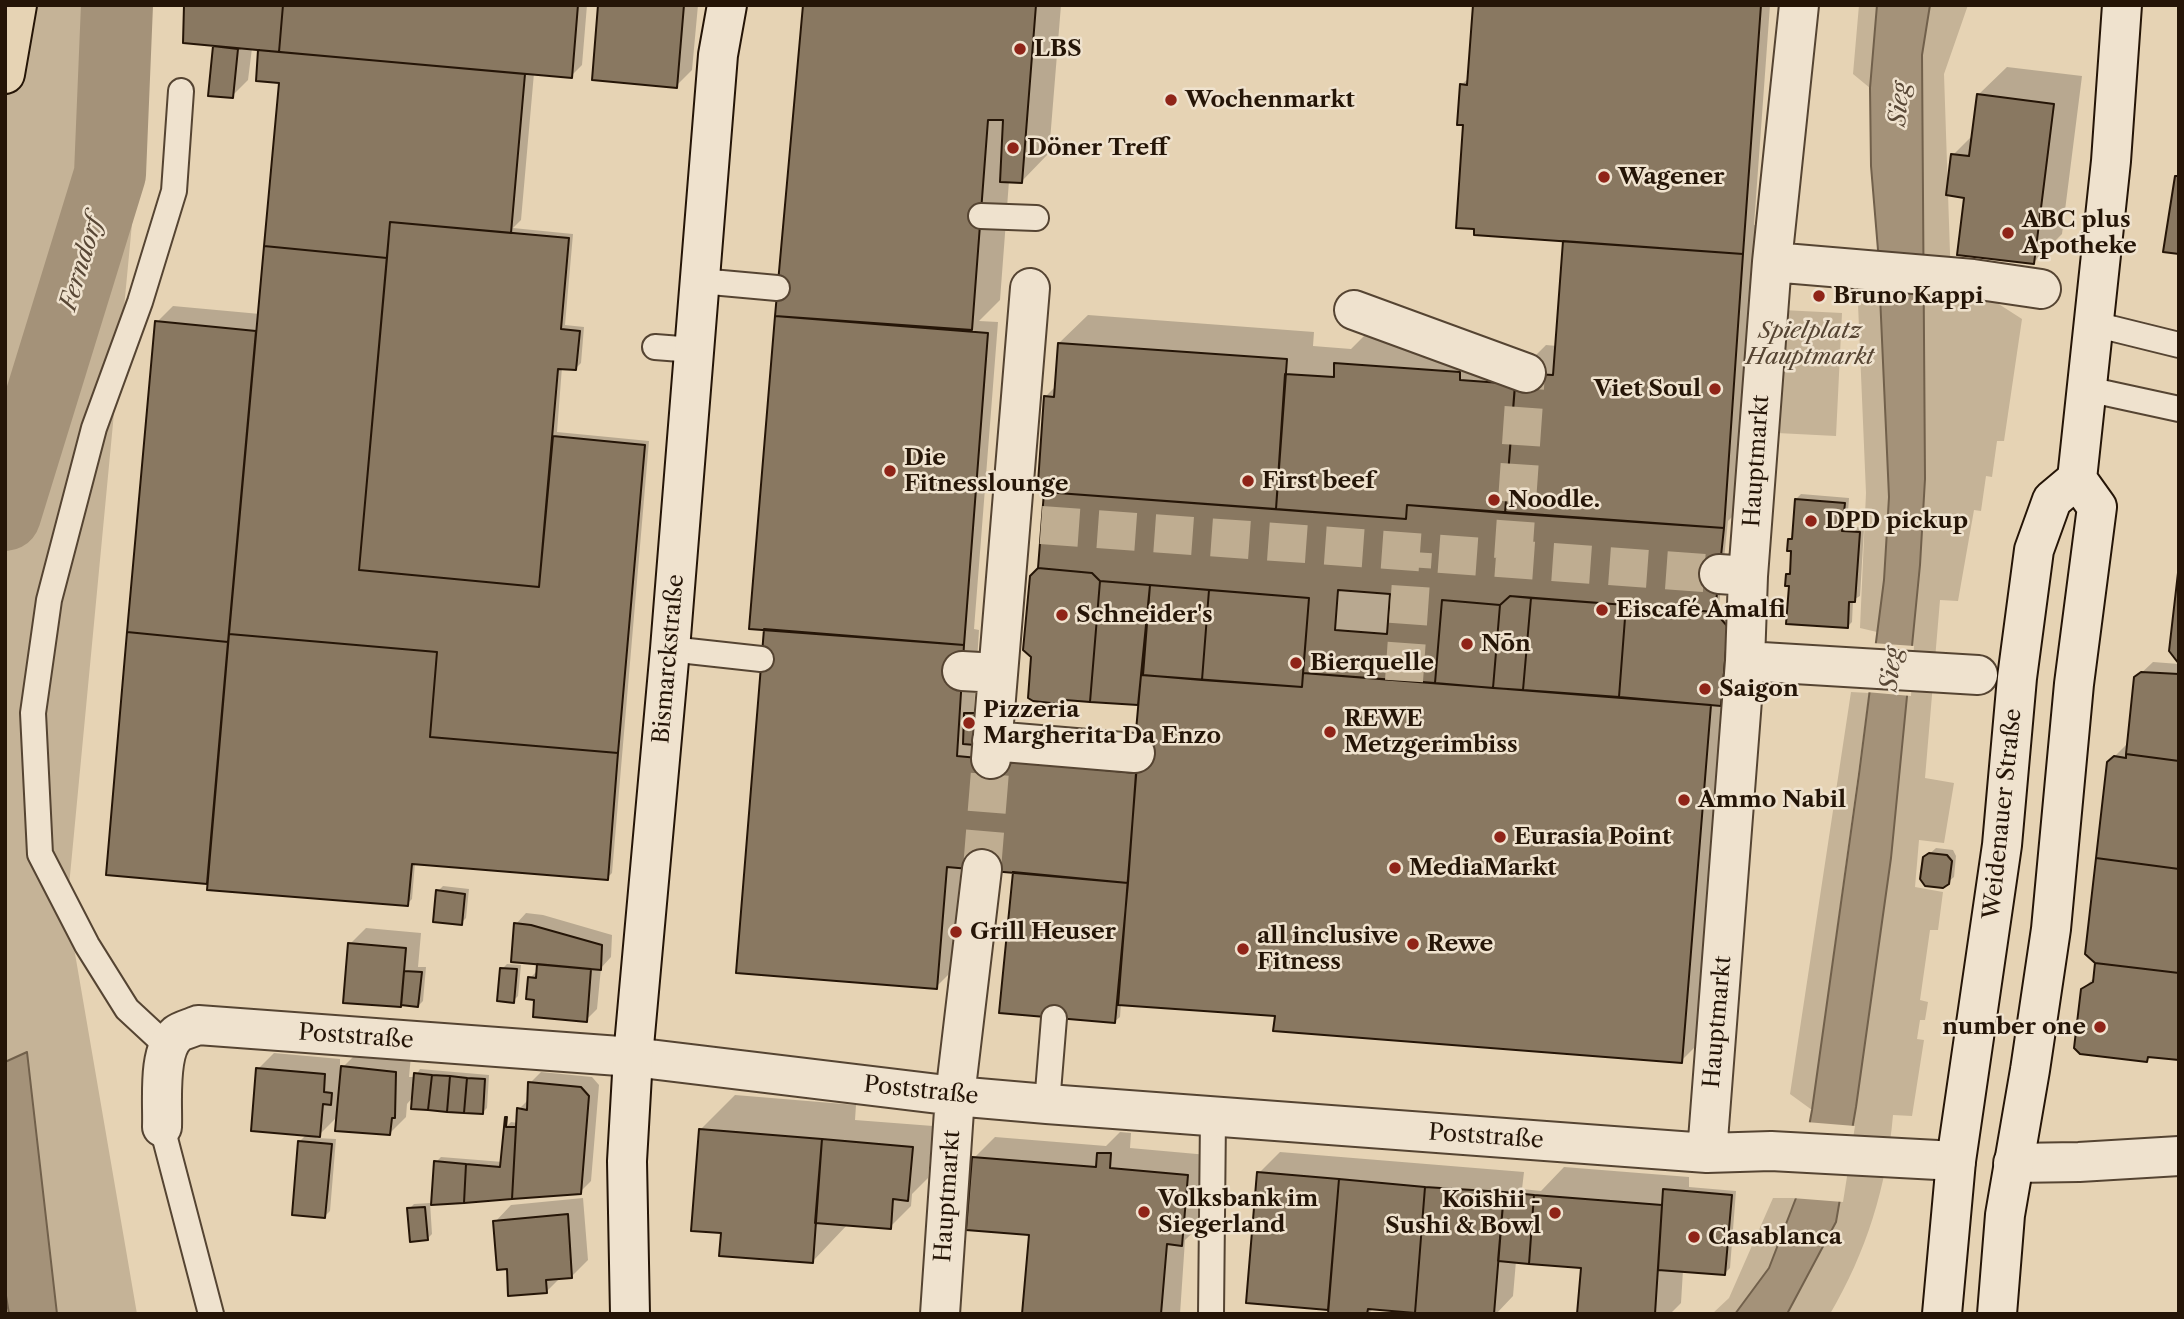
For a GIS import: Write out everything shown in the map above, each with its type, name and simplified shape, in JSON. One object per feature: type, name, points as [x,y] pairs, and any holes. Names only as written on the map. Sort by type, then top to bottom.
[{"type":"highway","points":[[5,74],[18,5]]},
{"type":"street","name":"Bismarckstraße","points":[[630,1314],[627,1161],[632,1057],[670,649],[718,55],[727,5]]},
{"type":"street","name":"Hauptmarkt","points":[[1707,1153],[1712,891],[1745,661],[1733,575],[1772,262],[1798,5]]},
{"type":"street","points":[[1997,1314],[2005,1215],[2051,929],[2074,684],[2097,507],[2077,479],[2111,161],[2122,5]]},
{"type":"street","points":[[1772,262],[1973,279],[2041,289]]},
{"type":"street","points":[[1030,288],[1026,523],[980,672],[992,750],[1135,753]]},
{"type":"street","points":[[1354,310],[1526,373]]},
{"type":"street","name":"Weidenauer Straße","points":[[1942,1314],[1956,1161],[2002,845],[2017,678],[2034,550],[2052,500],[2077,479]]},
{"type":"street","points":[[1745,661],[1960,675]]},
{"type":"street","name":"Hauptmarkt","points":[[940,1314],[955,1096],[982,869]]},
{"type":"street","name":"Poststraße","points":[[168,1047],[178,1033],[198,1026],[632,1057],[955,1096],[1213,1117],[1707,1153],[1771,1151],[1956,1161]]},
{"type":"street","points":[[162,1126],[163,1069],[168,1047]]},
{"type":"street","points":[[1956,1161],[2079,1162],[2179,1156]]},
{"type":"lane","points":[[168,1047],[127,1009],[87,945],[40,854],[33,713],[49,600],[94,428],[140,302],[174,191],[181,91]]},
{"type":"lane","points":[[981,216],[1036,218]]},
{"type":"lane","points":[[700,281],[777,288]]},
{"type":"lane","points":[[2094,324],[2179,345]]},
{"type":"lane","points":[[654,347],[694,350]]},
{"type":"lane","points":[[2087,389],[2179,409]]},
{"type":"lane","points":[[670,649],[761,659]]},
{"type":"lane","points":[[1047,1104],[1054,1018]]},
{"type":"lane","points":[[1211,1314],[1213,1117]]},
{"type":"lane","points":[[162,1126],[211,1314]]},
{"type":"green space","points":[[5,5],[145,5],[141,129],[67,907],[137,1314],[5,1314]]},
{"type":"green space","points":[[1859,5],[1877,5],[1870,88],[1853,74]]},
{"type":"green space","points":[[1930,5],[1968,5],[1944,74],[1951,283],[1969,285],[2022,319],[2004,441],[1997,441],[1992,477],[1986,476],[1981,511],[1974,510],[1958,601],[1940,600],[1925,778],[1954,783],[1944,843],[1919,840],[1915,887],[1943,892],[1938,930],[1930,930],[1920,1000],[1928,1002],[1925,1020],[1920,1020],[1917,1039],[1924,1040],[1912,1116],[1893,1115],[1886,1167],[1873,1218],[1854,1267],[1830,1314],[1787,1314],[1836,1221],[1856,1107],[1891,858],[1920,565],[1925,479],[1922,55]]},
{"type":"green space","points":[[1857,280],[1880,282],[1889,497],[1884,580],[1877,632],[1860,628],[1866,493]]},
{"type":"green space","name":"Spielplatz Hauptmarkt","points":[[1782,310],[1842,313],[1836,436],[1777,433]]},
{"type":"green space","points":[[1851,692],[1869,693],[1812,1110],[1790,1094]]},
{"type":"green space","points":[[1773,1198],[1796,1198],[1769,1268],[1735,1314],[1712,1314],[1729,1298]]},
{"type":"water","name":"Sieg","points":[[1877,5],[1930,5],[1922,55],[1925,479],[1920,565],[1891,858],[1856,1107],[1836,1222],[1787,1314],[1735,1314],[1769,1268],[1796,1198],[1812,1110],[1884,580],[1889,497],[1878,250],[1871,166],[1870,88]]},
{"type":"water","points":[[27,1052],[57,1314],[9,1314],[5,1290],[5,1062]]},
{"type":"pier","points":[[1872,643],[1914,646],[1911,696],[1866,692]]},
{"type":"pier","points":[[1806,1122],[1855,1126],[1843,1202],[1792,1198]]},
{"type":"building","points":[[184,5],[283,5],[279,52],[183,43]]},
{"type":"building","points":[[283,5],[578,5],[572,78],[279,52]]},
{"type":"building","points":[[598,5],[684,5],[677,88],[592,80]]},
{"type":"building","points":[[803,5],[1036,5],[1022,183],[1000,182],[1003,120],[988,120],[972,330],[775,316]]},
{"type":"building","name":"Wagener","points":[[1473,5],[1761,5],[1743,254],[1474,235],[1474,229],[1456,228],[1463,125],[1457,125],[1460,84],[1467,85]]},
{"type":"building","points":[[213,46],[238,49],[233,98],[208,96]]},
{"type":"building","points":[[258,50],[525,74],[511,233],[390,222],[387,258],[264,246],[279,83],[256,81]]},
{"type":"building","points":[[1977,94],[2054,104],[2034,264],[1957,255],[1964,198],[1946,195],[1951,154],[1969,156]]},
{"type":"building","points":[[2175,176],[2179,176],[2179,254],[2163,252]]},
{"type":"building","points":[[390,222],[569,238],[561,329],[580,331],[576,370],[558,369],[539,587],[359,570]]},
{"type":"building","points":[[1563,241],[1743,254],[1724,528],[1505,513],[1516,373],[1553,375]]},
{"type":"building","points":[[264,246],[387,258],[359,570],[539,587],[553,436],[645,445],[618,753],[430,737],[437,652],[229,634]]},
{"type":"building","points":[[775,316],[988,333],[964,645],[749,629]]},
{"type":"building","points":[[155,321],[256,331],[228,642],[127,632]]},
{"type":"building","points":[[1058,343],[1287,359],[1276,509],[1044,492],[1038,483],[1044,396],[1054,397]]},
{"type":"building","points":[[1334,363],[1460,372],[1460,380],[1515,384],[1505,513],[1407,505],[1406,519],[1276,509],[1285,374],[1334,377]]},
{"type":"building","points":[[1044,492],[1406,519],[1407,505],[1724,528],[1715,612],[1510,596],[1500,605],[1442,600],[1435,683],[1303,673],[1309,598],[1100,581],[1092,573],[1038,568]]},
{"type":"building","points":[[1795,499],[1845,503],[1842,531],[1860,532],[1855,602],[1849,602],[1848,628],[1786,624],[1789,586],[1785,586],[1786,574],[1790,574],[1791,551],[1787,551],[1788,539],[1792,539]]},
{"type":"building","points":[[2179,564],[2179,664],[2169,651]]},
{"type":"building","name":"Schneider's","points":[[1038,568],[1092,573],[1100,581],[1090,702],[1065,700],[1060,704],[1028,698],[1031,657],[1023,650],[1030,576]]},
{"type":"building","points":[[1100,581],[1150,585],[1138,705],[1090,702]]},
{"type":"building","points":[[1150,585],[1209,590],[1202,680],[1143,675]]},
{"type":"building","points":[[1209,590],[1309,598],[1302,687],[1202,680]]},
{"type":"building","points":[[1338,590],[1390,594],[1387,634],[1335,630]]},
{"type":"building","points":[[1510,596],[1531,598],[1523,690],[1493,688],[1500,605]]},
{"type":"building","points":[[1531,598],[1626,605],[1619,697],[1523,690]]},
{"type":"building","name":"Nōn","points":[[1442,600],[1500,605],[1493,688],[1435,683]]},
{"type":"building","points":[[1626,605],[1715,612],[1728,627],[1721,706],[1619,697]]},
{"type":"building","points":[[764,629],[964,645],[957,756],[1136,773],[1128,883],[947,867],[937,989],[736,973]]},
{"type":"building","points":[[127,632],[228,642],[207,884],[106,875]]},
{"type":"building","points":[[229,634],[437,652],[430,737],[618,753],[608,880],[412,864],[408,906],[207,890]]},
{"type":"building","points":[[2141,672],[2179,674],[2179,761],[2126,754],[2134,677]]},
{"type":"building","points":[[1303,673],[1711,705],[1682,1063],[1273,1031],[1275,1016],[1118,1005],[1137,764],[1133,764],[1141,675],[1302,687]]},
{"type":"building","points":[[964,713],[976,713],[975,745],[963,744]]},
{"type":"building","points":[[2126,754],[2179,761],[2179,869],[2096,858],[2107,762],[2114,756],[2126,758]]},
{"type":"building","points":[[1929,853],[1947,855],[1952,861],[1949,884],[1943,888],[1925,886],[1920,879],[1923,857]]},
{"type":"building","points":[[2096,858],[2179,869],[2179,973],[2095,963],[2085,954]]},
{"type":"building","points":[[1013,872],[1128,883],[1115,1023],[999,1013]]},
{"type":"building","points":[[436,890],[465,894],[462,925],[433,922]]},
{"type":"building","points":[[514,923],[531,925],[602,945],[601,970],[511,962]]},
{"type":"building","points":[[348,943],[406,948],[401,1007],[343,1003]]},
{"type":"building","points":[[2095,963],[2179,973],[2179,1060],[2148,1057],[2147,1062],[2080,1054],[2074,1048],[2081,989],[2093,982]]},
{"type":"building","points":[[537,964],[591,969],[587,1022],[533,1017],[534,1000],[526,999],[528,977],[536,978]]},
{"type":"building","points":[[500,968],[517,969],[514,1003],[497,1001]]},
{"type":"building","points":[[404,971],[422,972],[418,1007],[401,1005]]},
{"type":"building","points":[[341,1066],[396,1072],[395,1118],[392,1118],[390,1135],[335,1131]]},
{"type":"building","points":[[256,1068],[325,1074],[324,1092],[332,1093],[331,1105],[323,1104],[320,1137],[251,1131]]},
{"type":"building","points":[[414,1073],[432,1075],[428,1110],[411,1109]]},
{"type":"building","points":[[432,1075],[450,1076],[447,1112],[428,1110]]},
{"type":"building","points":[[450,1076],[467,1078],[464,1113],[447,1112]]},
{"type":"building","points":[[467,1078],[485,1079],[483,1114],[464,1113]]},
{"type":"building","points":[[528,1082],[581,1087],[589,1096],[581,1194],[512,1199],[517,1108],[527,1110]]},
{"type":"building","points":[[505,1117],[506,1127],[516,1127],[512,1199],[464,1203],[466,1164],[500,1167]]},
{"type":"building","points":[[699,1129],[822,1139],[813,1263],[719,1256],[721,1233],[691,1231]]},
{"type":"building","points":[[822,1139],[913,1147],[908,1201],[893,1199],[891,1229],[815,1223]]},
{"type":"building","points":[[298,1141],[332,1144],[325,1218],[292,1215]]},
{"type":"building","points":[[1097,1153],[1111,1153],[1110,1168],[1188,1175],[1182,1246],[1167,1244],[1161,1314],[1022,1314],[1029,1235],[966,1230],[972,1157],[1096,1167]]},
{"type":"building","points":[[434,1161],[466,1164],[464,1203],[431,1205]]},
{"type":"building","points":[[1257,1172],[1339,1179],[1328,1310],[1246,1303]]},
{"type":"building","points":[[1339,1179],[1425,1187],[1415,1313],[1368,1309],[1367,1314],[1328,1314]]},
{"type":"building","points":[[1425,1187],[1504,1192],[1494,1314],[1415,1313]]},
{"type":"building","name":"Casablanca","points":[[1663,1189],[1732,1195],[1725,1275],[1658,1270]]},
{"type":"building","points":[[1504,1192],[1534,1195],[1529,1264],[1498,1261]]},
{"type":"building","points":[[1534,1195],[1662,1205],[1655,1314],[1577,1314],[1581,1268],[1529,1264]]},
{"type":"building","points":[[425,1207],[428,1240],[410,1242],[407,1208]]},
{"type":"building","points":[[568,1214],[572,1278],[546,1280],[547,1293],[508,1296],[507,1269],[497,1270],[493,1221]]},
{"type":"waterway","name":"Ferndorf","points":[[5,515],[110,174],[117,5]]},
{"type":"tunnel","points":[[1513,559],[1526,373]]},
{"type":"tunnel","points":[[1041,525],[1719,574]]},
{"type":"tunnel","points":[[1404,681],[1413,552]]},
{"type":"tunnel","points":[[982,869],[991,759]]},
{"type":"place","name":"LBS","points":[[1020,49]]},
{"type":"place","name":"Wochenmarkt","points":[[1171,100]]},
{"type":"place","name":"Döner Treff","points":[[1013,148]]},
{"type":"place","name":"Wagener","points":[[1604,177]]},
{"type":"place","name":"ABC plus Apotheke","points":[[2008,233]]},
{"type":"place","name":"Bruno Kappi","points":[[1819,296]]},
{"type":"place","name":"Viet Soul","points":[[1715,389]]},
{"type":"place","name":"Die Fitnesslounge","points":[[890,471]]},
{"type":"place","name":"First beef","points":[[1248,481]]},
{"type":"place","name":"Noodle.","points":[[1494,500]]},
{"type":"place","name":"DPD pickup","points":[[1811,521]]},
{"type":"place","name":"Eiscafé Amalfi","points":[[1602,610]]},
{"type":"place","name":"Schneider's","points":[[1062,615]]},
{"type":"place","name":"Nōn","points":[[1467,644]]},
{"type":"place","name":"Bierquelle","points":[[1296,663]]},
{"type":"place","name":"Saigon","points":[[1705,689]]},
{"type":"place","name":"Pizzeria Margherita Da Enzo","points":[[969,723]]},
{"type":"place","name":"REWE Metzgerimbiss","points":[[1330,732]]},
{"type":"place","name":"Ammo Nabil","points":[[1684,800]]},
{"type":"place","name":"Eurasia Point","points":[[1500,837]]},
{"type":"place","name":"MediaMarkt","points":[[1395,868]]},
{"type":"place","name":"Grill Heuser","points":[[956,932]]},
{"type":"place","name":"Rewe","points":[[1413,944]]},
{"type":"place","name":"all inclusive Fitness","points":[[1243,949]]},
{"type":"place","name":"number one","points":[[2100,1027]]},
{"type":"place","name":"Volksbank im Siegerland","points":[[1144,1212]]},
{"type":"place","name":"Koishii - Sushi & Bowl","points":[[1555,1213]]},
{"type":"place","name":"Casablanca","points":[[1694,1237]]}]
